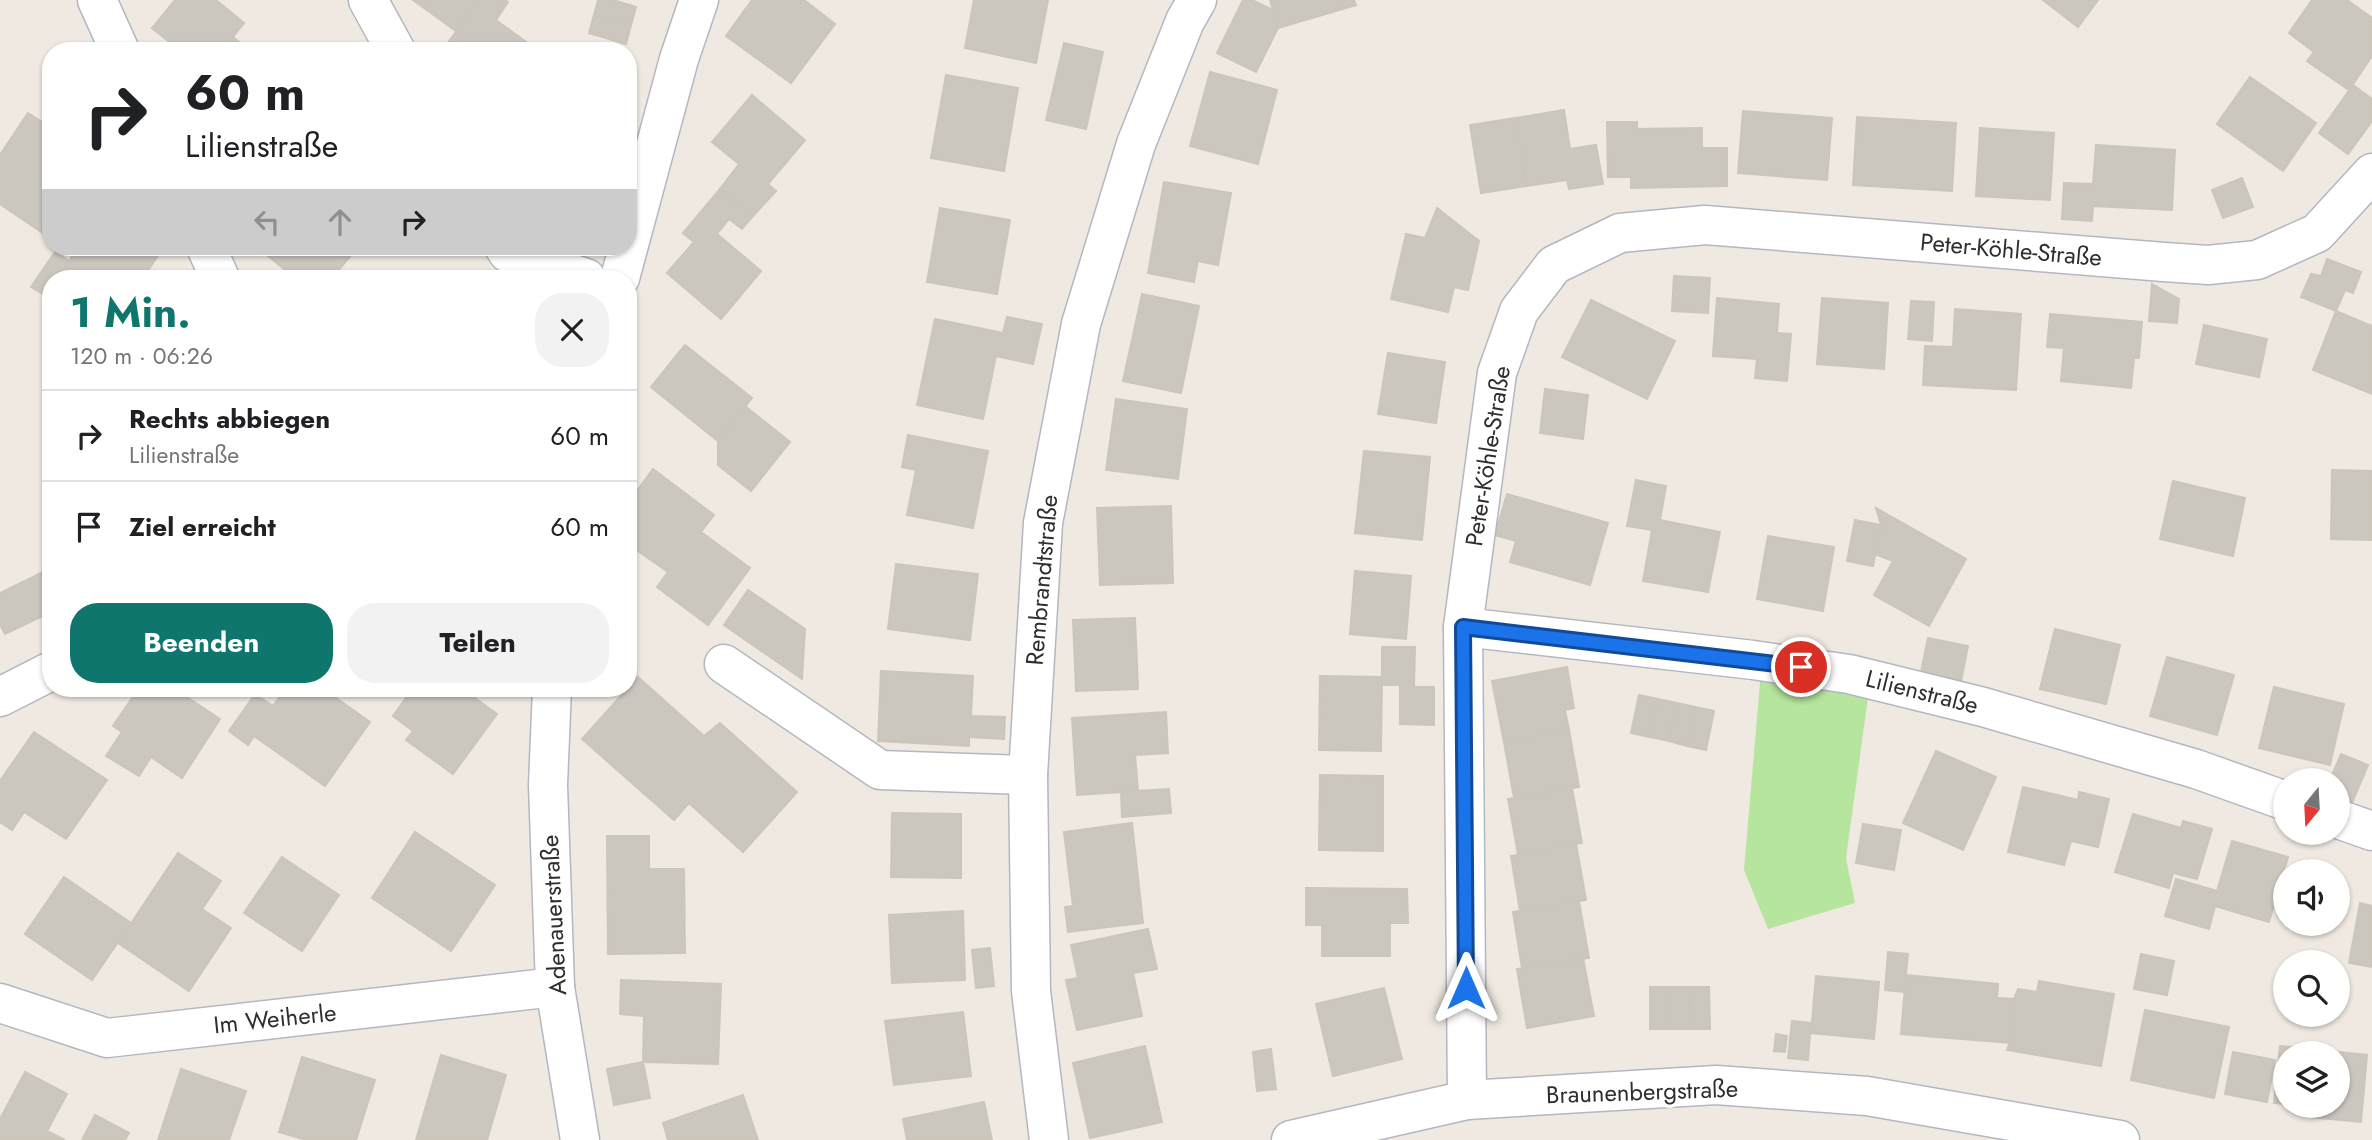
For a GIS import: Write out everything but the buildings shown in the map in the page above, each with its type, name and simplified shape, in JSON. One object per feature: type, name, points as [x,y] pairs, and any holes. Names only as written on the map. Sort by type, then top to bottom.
[{"type":"street","points":[[97,0],[116,42]]},
{"type":"street","points":[[368,0],[391,42]]},
{"type":"street","points":[[637,215],[679,59],[699,0]]},
{"type":"street","name":"Rembrandtstraße","points":[[1049,1140],[1031,991],[1028,775],[1043,523],[1081,324],[1136,144],[1185,21],[1197,0]]},
{"type":"street","name":"Peter-Köhle-Straße","points":[[1467,1100],[1463,627],[1497,373],[1520,311],[1554,265],[1620,233],[1705,225],[2208,265],[2257,260],[2317,233],[2372,173]]},
{"type":"street","points":[[517,256],[561,270]]},
{"type":"street","name":"Lilienstraße","points":[[1463,627],[1753,660],[1849,674],[1983,707],[2077,734],[2196,769],[2273,796]]},
{"type":"street","points":[[724,664],[880,771],[1028,775]]},
{"type":"street","points":[[0,697],[42,676]]},
{"type":"street","name":"Adenauerstraße","points":[[552,697],[548,785],[555,987],[580,1140]]},
{"type":"street","points":[[2350,823],[2372,831]]},
{"type":"street","name":"Im Weiherle","points":[[0,1003],[107,1038],[555,987]]},
{"type":"street","name":"Braunenbergstraße","points":[[1291,1140],[1467,1100],[1716,1085],[1867,1096],[2112,1139]]},
{"type":"green space","points":[[1761,671],[1869,690],[1846,858],[1855,903],[1768,929],[1744,870]]},
{"type":"route","points":[[1466,988],[1463,627],[1801,667]]}]
